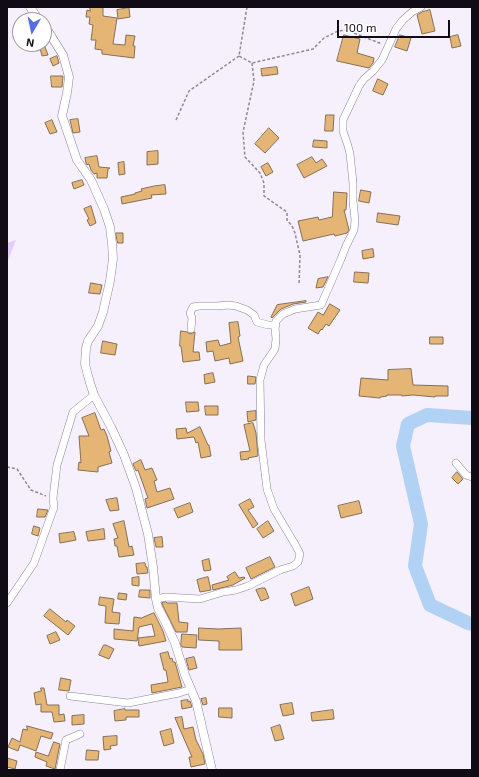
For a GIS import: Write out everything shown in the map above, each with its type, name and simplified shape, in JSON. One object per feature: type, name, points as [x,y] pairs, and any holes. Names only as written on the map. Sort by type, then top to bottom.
[{"type":"street","points":[[156,598],[166,597],[200,599],[223,592],[236,590],[248,586],[280,570],[293,566],[298,562],[300,554],[274,509],[267,488],[261,440],[260,380],[264,365],[275,349],[276,321],[283,314],[321,305],[342,259],[346,246],[354,230],[356,220],[353,202],[350,154],[343,132],[343,120],[359,86],[364,79],[373,72],[382,60],[396,29],[412,12],[421,7]]},
{"type":"street","points":[[52,37],[63,55],[69,77],[62,116],[77,160],[91,180],[104,209],[110,227],[112,243],[113,259],[110,281],[103,312],[98,326],[88,341],[85,364],[94,395],[124,454],[136,488],[148,534],[158,608],[166,623],[196,701],[212,770]]},
{"type":"street","points":[[191,329],[192,318],[190,313],[193,307],[228,304],[247,310],[254,316],[257,322],[268,325],[276,325]]},
{"type":"street","points":[[7,603],[34,562],[54,507],[53,498],[57,465],[73,412],[94,395]]},
{"type":"street","points":[[456,463],[466,475],[472,477]]},
{"type":"street","points":[[70,696],[128,703],[179,693],[191,689]]},
{"type":"street","points":[[60,770],[66,740],[80,734]]},
{"type":"path","points":[[176,120],[189,91],[239,56],[247,7]]},
{"type":"path","points":[[239,56],[252,63],[313,48],[324,38],[338,31],[346,30],[388,46]]},
{"type":"path","points":[[252,63],[254,81],[243,132],[245,157],[260,173],[264,183],[264,196],[287,212],[287,220],[295,233],[300,255],[299,285]]},
{"type":"path","points":[[7,467],[17,469],[31,490],[53,498]]},
{"type":"shaded area","points":[[16,240],[7,263],[7,243]]},
{"type":"building","points":[[90,7],[103,7],[103,16],[117,18],[113,44],[125,45],[126,35],[135,36],[133,46],[135,46],[134,58],[102,54],[102,50],[95,49],[96,40],[91,40],[93,25],[89,24],[90,17],[86,17],[87,10],[90,11]]},
{"type":"building","points":[[129,8],[130,17],[118,19],[117,10]]},
{"type":"building","points":[[430,10],[435,31],[422,34],[417,15]]},
{"type":"building","points":[[344,35],[360,39],[357,53],[374,58],[373,63],[369,68],[337,61]]},
{"type":"building","points":[[400,35],[411,38],[407,51],[395,47]]},
{"type":"building","points":[[458,35],[461,46],[452,48],[450,37]]},
{"type":"building","points":[[41,52],[47,52],[48,55],[42,56]]},
{"type":"building","points":[[57,56],[59,63],[53,66],[50,59]]},
{"type":"building","points":[[277,67],[278,74],[262,76],[261,69]]},
{"type":"building","points":[[51,76],[63,76],[62,87],[52,87]]},
{"type":"building","points":[[378,79],[388,84],[383,95],[373,91]]},
{"type":"building","points":[[326,115],[334,115],[333,131],[325,131]]},
{"type":"building","points":[[78,119],[80,132],[73,133],[70,120]]},
{"type":"building","points":[[52,120],[57,132],[50,134],[45,123]]},
{"type":"building","points":[[269,128],[279,138],[265,153],[255,144]]},
{"type":"building","points":[[314,140],[327,141],[327,148],[313,147]]},
{"type":"building","points":[[158,151],[158,164],[147,165],[147,152]]},
{"type":"building","points":[[97,156],[99,167],[110,168],[108,169],[107,178],[97,178],[97,173],[94,174],[89,164],[87,165],[86,163],[85,158]]},
{"type":"building","points":[[312,157],[316,163],[322,159],[327,166],[304,178],[297,165]]},
{"type":"building","points":[[124,162],[125,174],[119,175],[118,163]]},
{"type":"building","points":[[268,163],[273,172],[266,176],[261,167]]},
{"type":"building","points":[[82,180],[84,185],[74,189],[72,183]]},
{"type":"building","points":[[165,185],[166,194],[151,195],[152,198],[122,204],[121,197],[135,194],[142,191],[141,189]]},
{"type":"building","points":[[361,190],[371,192],[369,203],[359,201]]},
{"type":"building","points":[[334,192],[347,193],[346,210],[344,210],[349,230],[347,233],[335,236],[334,234],[303,241],[298,221],[318,217],[319,220],[332,217]]},
{"type":"building","points":[[91,206],[96,223],[90,226],[87,220],[89,219],[84,209]]},
{"type":"building","points":[[378,213],[400,216],[398,225],[377,222]]},
{"type":"building","points":[[116,233],[123,233],[123,243],[118,243]]},
{"type":"building","points":[[373,249],[374,257],[363,259],[362,251]]},
{"type":"building","points":[[355,272],[369,273],[368,283],[354,282]]},
{"type":"building","points":[[328,277],[323,287],[316,288],[318,279]]},
{"type":"building","points":[[91,283],[102,285],[100,294],[89,293]]},
{"type":"building","points":[[306,301],[281,309],[272,318],[271,317],[277,305]]},
{"type":"building","points":[[330,304],[340,310],[329,326],[326,324],[318,334],[308,328],[318,312],[323,315]]},
{"type":"building","points":[[238,322],[240,336],[238,337],[243,361],[230,364],[229,358],[215,361],[213,351],[207,352],[206,342],[218,340],[220,346],[231,343],[229,323]]},
{"type":"building","points":[[181,331],[190,334],[195,332],[193,352],[199,352],[200,360],[183,362],[180,346]]},
{"type":"building","points":[[430,337],[443,337],[443,344],[430,344]]},
{"type":"building","points":[[103,341],[117,344],[115,355],[101,353]]},
{"type":"building","points":[[411,369],[413,385],[448,386],[448,396],[435,397],[387,395],[380,398],[359,396],[361,378],[388,380],[388,370]]},
{"type":"building","points":[[213,373],[215,382],[205,384],[204,375]]},
{"type":"building","points":[[248,376],[256,377],[255,384],[248,384]]},
{"type":"building","points":[[186,402],[198,402],[199,411],[187,412]]},
{"type":"building","points":[[205,406],[218,406],[218,415],[206,415]]},
{"type":"building","points":[[256,411],[256,420],[248,422],[247,412]]},
{"type":"building","points":[[95,413],[101,430],[104,429],[107,436],[111,451],[109,452],[112,463],[98,467],[98,472],[78,470],[79,462],[81,463],[79,436],[89,436],[82,418]]},
{"type":"building","points":[[253,423],[256,433],[258,456],[241,460],[240,452],[250,451],[244,425]]},
{"type":"building","points":[[200,427],[209,445],[211,456],[201,458],[198,442],[196,443],[194,437],[177,439],[176,429],[186,428],[187,433]]},
{"type":"building","points":[[141,460],[145,470],[152,468],[157,480],[154,481],[157,492],[170,488],[174,499],[147,508],[145,499],[148,498],[138,470],[136,471],[133,464]]},
{"type":"building","points":[[457,472],[463,479],[458,484],[452,478]]},
{"type":"building","points":[[117,498],[119,510],[110,511],[106,500]]},
{"type":"building","points":[[250,499],[254,507],[248,510],[258,524],[253,528],[239,505]]},
{"type":"building","points":[[359,501],[362,513],[341,518],[338,506]]},
{"type":"building","points":[[190,503],[193,512],[178,518],[174,509]]},
{"type":"building","points":[[38,509],[48,510],[45,517],[37,517]]},
{"type":"building","points":[[124,521],[129,547],[132,546],[134,555],[119,557],[114,539],[118,538],[113,524]]},
{"type":"building","points":[[268,521],[274,531],[263,538],[257,529]]},
{"type":"building","points":[[34,526],[40,528],[38,536],[32,534]]},
{"type":"building","points":[[104,529],[105,539],[88,541],[86,532]]},
{"type":"building","points":[[74,532],[76,540],[60,543],[59,534]]},
{"type":"building","points":[[162,537],[163,547],[156,547],[154,538]]},
{"type":"building","points":[[270,557],[275,567],[251,579],[246,568]]},
{"type":"building","points":[[209,559],[211,570],[204,571],[202,561]]},
{"type":"building","points":[[145,563],[148,573],[137,574],[136,564]]},
{"type":"building","points":[[235,572],[239,578],[245,578],[233,585],[213,590],[212,585],[229,580],[227,577]]},
{"type":"building","points":[[139,577],[139,586],[132,585],[132,578]]},
{"type":"building","points":[[208,577],[211,590],[200,592],[197,580]]},
{"type":"building","points":[[309,587],[313,599],[295,606],[291,594]]},
{"type":"building","points":[[265,588],[269,598],[261,601],[256,590]]},
{"type":"building","points":[[140,590],[150,590],[150,598],[139,597]]},
{"type":"building","points":[[119,593],[127,594],[126,600],[118,599]]},
{"type":"building","points":[[100,597],[114,599],[112,612],[120,613],[119,624],[105,623],[106,606],[99,605]]},
{"type":"building","points":[[162,603],[177,603],[179,622],[188,623],[187,632],[176,632]]},
{"type":"building","points":[[50,609],[66,622],[67,620],[75,626],[68,635],[44,616]]},
{"type":"building","points":[[154,613],[166,641],[139,646],[138,638],[155,636],[152,624],[139,627],[137,641],[114,639],[114,629],[133,631],[134,617],[141,618]]},
{"type":"building","points":[[199,628],[241,628],[242,650],[219,650],[219,641],[199,640]]},
{"type":"building","points":[[56,632],[60,640],[50,644],[47,636]]},
{"type":"building","points":[[182,634],[197,635],[196,648],[182,647]]},
{"type":"building","points":[[104,645],[114,649],[109,659],[99,655]]},
{"type":"building","points":[[168,652],[170,659],[172,658],[173,662],[175,662],[182,687],[152,693],[151,685],[168,682],[166,670],[164,670],[160,654]]},
{"type":"building","points":[[194,657],[197,668],[189,670],[186,659]]},
{"type":"building","points":[[61,678],[71,680],[69,691],[59,690]]},
{"type":"building","points":[[41,688],[44,688],[47,705],[59,705],[59,715],[64,714],[65,721],[54,722],[52,712],[41,712],[41,704],[36,705],[34,693],[41,691]]},
{"type":"building","points":[[206,698],[207,704],[203,705],[201,699]]},
{"type":"building","points":[[188,700],[188,702],[190,701],[192,707],[182,709],[181,701]]},
{"type":"building","points":[[292,703],[294,714],[283,716],[280,705]]},
{"type":"building","points":[[219,708],[232,708],[232,718],[219,717]]},
{"type":"building","points":[[125,709],[139,710],[139,717],[126,717],[126,720],[115,721],[114,711]]},
{"type":"building","points":[[333,710],[334,719],[312,721],[311,713]]},
{"type":"building","points":[[84,715],[84,724],[72,725],[72,716]]},
{"type":"building","points":[[182,717],[184,729],[193,727],[205,764],[191,767],[189,757],[192,757],[175,718]]},
{"type":"building","points":[[280,725],[284,739],[275,741],[271,728]]},
{"type":"building","points":[[27,726],[53,733],[51,739],[41,736],[36,751],[20,745],[18,751],[8,747],[12,738],[20,742],[23,729],[27,730]]},
{"type":"building","points":[[171,729],[174,743],[164,746],[160,732]]},
{"type":"building","points":[[117,736],[117,745],[110,746],[111,749],[104,750],[103,737]]},
{"type":"building","points":[[54,742],[60,744],[55,769],[46,766],[47,762],[35,757],[36,752],[48,756]]},
{"type":"building","points":[[87,750],[99,751],[98,760],[86,760]]},
{"type":"building","points":[[7,758],[17,761],[15,769],[7,767]]},
{"type":"waterway","points":[[472,418],[427,415],[408,424],[403,446],[421,524],[415,566],[430,605],[472,624]]}]
